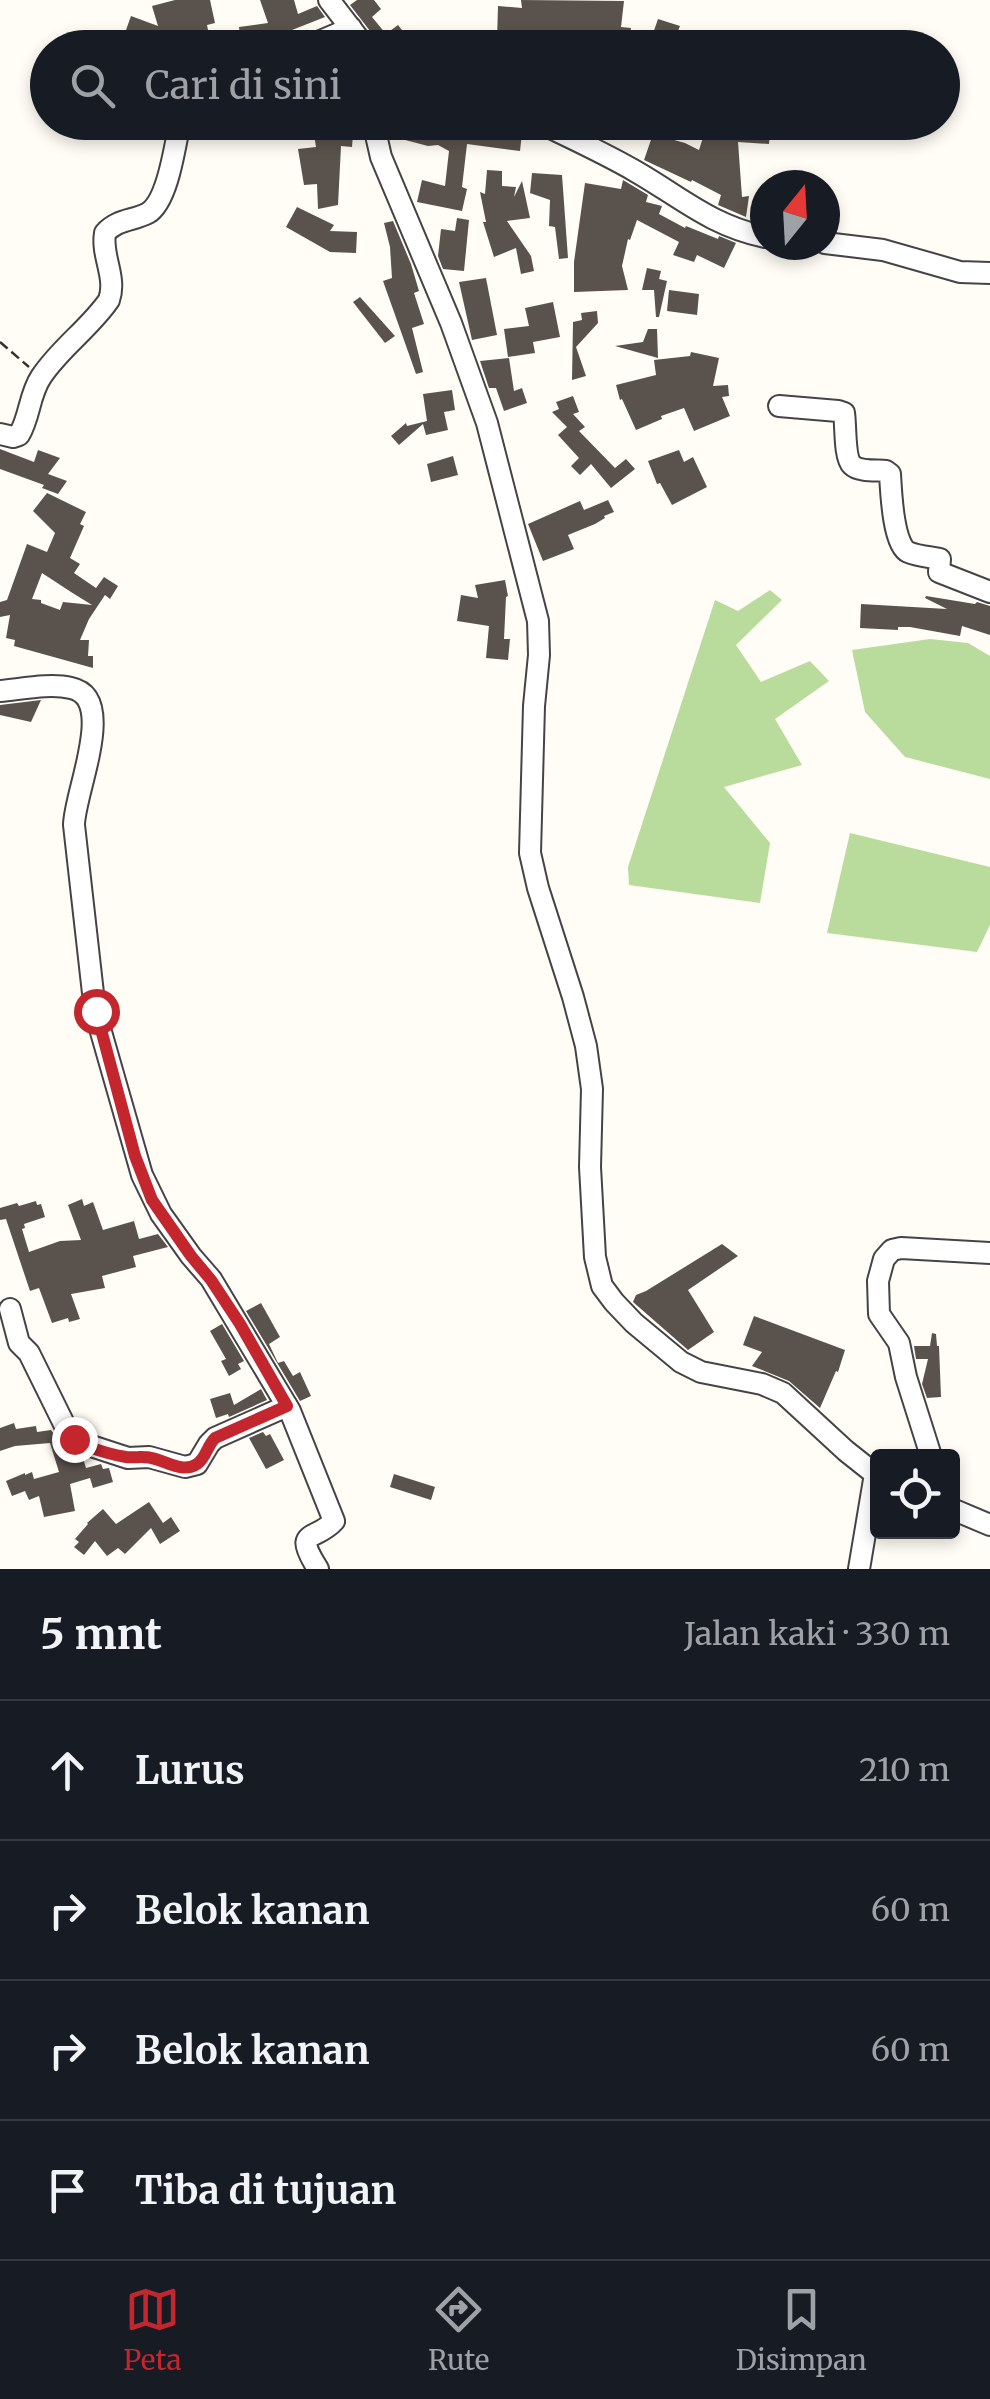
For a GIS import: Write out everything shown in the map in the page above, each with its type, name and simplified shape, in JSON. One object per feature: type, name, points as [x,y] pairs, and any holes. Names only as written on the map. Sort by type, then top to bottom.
[{"type":"street","points":[[329,0],[352,28],[347,30]]},
{"type":"street","points":[[0,434],[13,437],[22,431],[40,378],[109,300],[112,284],[105,233],[116,223],[150,212],[157,205],[176,140]]},
{"type":"street","points":[[377,140],[487,423],[538,620],[530,853],[586,1046],[592,1089],[590,1168],[595,1257],[602,1286],[634,1323],[681,1362],[701,1372],[762,1384],[782,1394],[870,1469]]},
{"type":"street","points":[[574,140],[631,168],[703,215],[750,233]]},
{"type":"street","points":[[840,246],[883,250],[960,272],[990,272]]},
{"type":"street","points":[[778,406],[843,412],[851,464],[886,471],[891,482],[902,549],[940,559],[939,572],[990,592]]},
{"type":"street","points":[[0,691],[74,688],[88,697],[92,706],[94,727],[74,825],[92,993],[106,1051],[135,1156],[152,1200],[240,1324],[294,1420],[334,1520],[331,1526],[307,1539],[306,1547],[318,1569]]},
{"type":"street","points":[[929,1449],[899,1344],[879,1314],[877,1286],[884,1259],[892,1250],[901,1248],[990,1253]]},
{"type":"street","points":[[10,1309],[20,1346],[29,1353],[67,1430],[86,1446],[128,1458],[148,1457],[190,1467],[202,1459],[215,1438],[287,1406]]},
{"type":"street","points":[[859,1569],[870,1508]]},
{"type":"street","points":[[960,1512],[990,1525]]},
{"type":"path","points":[[0,342],[40,378]]},
{"type":"green space","points":[[770,590],[782,600],[736,645],[761,682],[810,661],[829,681],[775,719],[802,765],[724,787],[770,843],[760,903],[629,885],[628,867],[715,600],[738,611]]},
{"type":"green space","points":[[930,639],[968,643],[990,656],[990,779],[905,757],[865,712],[852,650]]},
{"type":"green space","points":[[850,833],[990,867],[990,925],[977,952],[827,933]]},
{"type":"building","points":[[175,0],[210,0],[215,23],[207,25],[208,30],[126,30],[131,16],[158,26],[152,6]]},
{"type":"building","points":[[260,0],[294,0],[298,14],[317,6],[325,17],[292,30],[239,30],[268,23]]},
{"type":"building","points":[[357,0],[374,0],[381,9],[372,17],[383,30],[369,30],[350,5]]},
{"type":"building","points":[[521,0],[624,1],[621,27],[631,30],[497,30],[498,6],[522,8]]},
{"type":"building","points":[[658,19],[680,26],[678,30],[654,30]]},
{"type":"building","points":[[315,140],[353,140],[352,147],[341,146],[338,205],[318,209],[317,184],[304,185],[298,149],[316,147]]},
{"type":"building","points":[[405,140],[521,140],[520,151],[467,144],[462,187],[467,189],[462,211],[417,202],[422,180],[445,186],[449,151],[438,145]]},
{"type":"building","points":[[651,140],[674,140],[699,150],[702,140],[769,140],[769,144],[738,142],[742,197],[749,196],[746,217],[718,205],[721,195],[644,160]]},
{"type":"building","points":[[487,170],[502,171],[502,186],[516,187],[514,197],[522,181],[530,218],[507,221],[531,256],[534,271],[521,274],[516,248],[494,257],[483,222],[480,192],[485,194]]},
{"type":"building","points":[[532,173],[562,175],[568,258],[559,259],[555,227],[549,226],[550,200],[530,193]]},
{"type":"building","points":[[623,180],[648,195],[646,202],[662,206],[659,214],[685,228],[736,243],[724,268],[697,255],[694,262],[673,255],[679,242],[637,220],[622,266],[628,290],[574,292],[574,262],[585,183],[621,189]]},
{"type":"building","points":[[297,207],[334,225],[330,231],[357,232],[356,253],[330,252],[286,227]]},
{"type":"building","points":[[457,218],[469,220],[464,271],[443,269],[438,256],[441,229],[455,231]]},
{"type":"building","points":[[393,221],[411,264],[419,291],[414,293],[424,324],[412,328],[423,372],[416,374],[383,281],[392,278],[384,223]]},
{"type":"building","points":[[647,268],[661,271],[659,279],[667,281],[659,317],[654,290],[642,290]]},
{"type":"building","points":[[486,278],[497,335],[472,340],[459,282]]},
{"type":"building","points":[[669,290],[699,294],[697,315],[667,311]]},
{"type":"building","points":[[360,297],[395,336],[385,343],[353,302]]},
{"type":"building","points":[[553,302],[560,337],[533,342],[535,353],[508,357],[504,329],[529,326],[525,308]]},
{"type":"building","points":[[597,311],[598,323],[576,347],[586,376],[572,380],[573,322],[582,320],[581,313]]},
{"type":"building","points":[[648,329],[657,329],[658,358],[615,346],[643,342]]},
{"type":"building","points":[[691,352],[719,358],[713,386],[728,385],[729,396],[722,397],[730,416],[694,431],[684,408],[636,430],[616,385],[656,375],[654,360],[690,356]]},
{"type":"building","points":[[509,358],[514,391],[522,388],[527,403],[504,411],[496,388],[489,388],[480,361]]},
{"type":"building","points":[[452,390],[455,410],[444,412],[448,430],[426,435],[423,424],[399,445],[391,436],[406,423],[407,426],[427,421],[423,394]]},
{"type":"building","points":[[573,396],[579,412],[573,414],[585,427],[579,431],[615,468],[626,459],[635,469],[611,488],[591,464],[580,475],[571,466],[579,458],[558,435],[567,427],[552,412],[559,409],[556,402]]},
{"type":"building","points":[[0,449],[34,462],[38,450],[60,458],[48,474],[67,481],[58,494],[0,469]]},
{"type":"building","points":[[679,450],[684,462],[693,457],[707,487],[672,505],[660,483],[657,484],[648,461]]},
{"type":"building","points":[[453,456],[458,475],[431,482],[427,464]]},
{"type":"building","points":[[47,493],[86,512],[70,558],[80,564],[74,573],[96,588],[104,577],[118,586],[110,599],[105,595],[80,640],[89,640],[88,656],[93,656],[93,668],[14,646],[15,640],[6,638],[10,615],[0,617],[0,602],[7,600],[27,544],[47,552],[55,533],[33,511]],"holes":[[[42,573],[92,605],[63,602],[60,610],[32,599]]]},
{"type":"building","points":[[608,500],[614,512],[568,535],[574,549],[543,561],[528,524],[580,501],[584,510]]},
{"type":"building","points":[[505,580],[508,596],[504,639],[510,639],[508,660],[486,658],[489,626],[457,621],[461,595],[478,598],[475,585]]},
{"type":"building","points":[[926,596],[990,606],[990,635],[962,626],[960,636],[910,627],[860,628],[861,604],[947,609]]},
{"type":"building","points":[[41,700],[31,722],[0,715],[0,705]]},
{"type":"building","points":[[82,1199],[84,1206],[93,1202],[103,1230],[134,1221],[139,1239],[158,1234],[168,1247],[133,1256],[136,1267],[102,1276],[105,1288],[71,1294],[80,1319],[52,1323],[39,1288],[30,1291],[6,1219],[0,1220],[0,1208],[36,1201],[41,1204],[45,1217],[24,1224],[22,1229],[29,1252],[60,1241],[81,1240],[68,1205]]},
{"type":"building","points":[[722,1244],[738,1256],[688,1290],[714,1332],[688,1350],[633,1302],[636,1295]]},
{"type":"building","points":[[261,1303],[280,1337],[269,1344],[278,1363],[284,1361],[293,1376],[300,1372],[311,1396],[300,1401],[246,1311]]},
{"type":"building","points":[[754,1316],[845,1350],[820,1408],[789,1381],[752,1366],[762,1352],[743,1345]]},
{"type":"building","points":[[222,1324],[244,1361],[238,1364],[241,1369],[229,1376],[221,1361],[226,1359],[210,1331]]},
{"type":"building","points":[[932,1333],[936,1334],[939,1346],[941,1397],[927,1398],[922,1384],[928,1359],[916,1359],[914,1346],[930,1346]]},
{"type":"building","points":[[261,1389],[267,1400],[229,1417],[228,1414],[216,1418],[210,1399],[230,1393],[234,1405]]},
{"type":"building","points":[[14,1423],[16,1429],[36,1426],[37,1432],[51,1430],[66,1451],[83,1458],[86,1468],[101,1464],[103,1469],[109,1468],[113,1482],[93,1488],[90,1478],[70,1484],[75,1511],[44,1517],[39,1496],[29,1500],[25,1491],[12,1496],[6,1481],[25,1473],[32,1472],[34,1479],[59,1472],[50,1443],[0,1451],[0,1428]]},
{"type":"building","points":[[263,1432],[266,1436],[270,1434],[284,1460],[266,1469],[249,1438]]},
{"type":"building","points":[[394,1474],[435,1487],[431,1500],[390,1487]]},
{"type":"building","points":[[149,1502],[163,1523],[171,1517],[180,1531],[160,1544],[151,1528],[125,1554],[118,1548],[107,1556],[95,1541],[84,1555],[74,1547],[87,1523],[103,1509],[116,1524]]},
{"type":"route","points":[[74,1439],[128,1458],[148,1457],[190,1467],[202,1459],[215,1438],[287,1406],[240,1324],[152,1200],[135,1156],[96,1011]]}]
